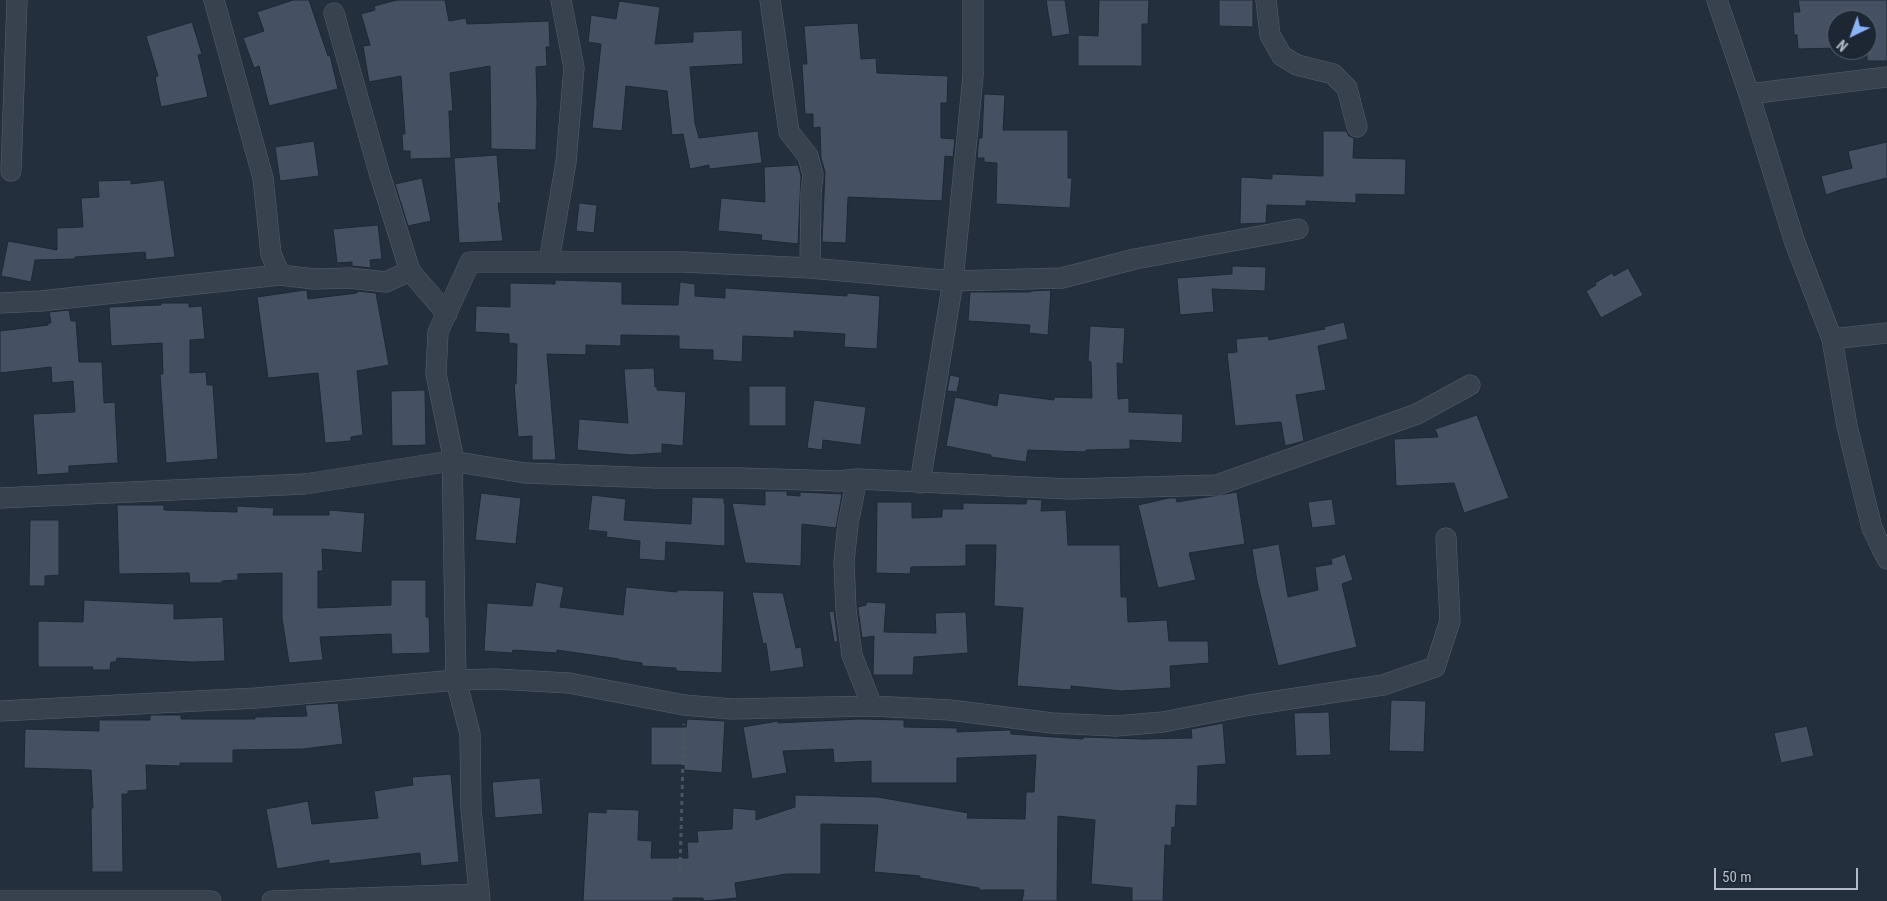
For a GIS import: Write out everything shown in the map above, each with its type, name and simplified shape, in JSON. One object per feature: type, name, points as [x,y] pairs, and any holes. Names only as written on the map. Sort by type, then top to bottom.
[{"type":"street","points":[[11,171],[18,0]]},
{"type":"street","points":[[214,0],[263,178],[271,254],[280,275]]},
{"type":"street","points":[[549,261],[566,162],[574,68],[561,0]]},
{"type":"street","points":[[770,0],[789,132],[808,156],[813,175],[810,268]]},
{"type":"street","points":[[920,483],[953,281],[973,76],[972,0]]},
{"type":"street","points":[[1266,0],[1270,34],[1282,56],[1297,65],[1333,74],[1347,88],[1357,128]]},
{"type":"street","points":[[1717,0],[1749,94],[1794,240],[1832,339],[1847,426],[1872,528],[1887,559]]},
{"type":"street","points":[[334,12],[379,172],[410,271],[447,314]]},
{"type":"street","points":[[1749,94],[1887,77]]},
{"type":"street","points":[[272,901],[479,897],[471,809],[470,734],[456,680],[452,451],[436,374],[438,332],[470,262],[683,262],[810,268],[953,281],[1062,278],[1135,259],[1298,229]]},
{"type":"street","points":[[0,303],[41,301],[280,275],[314,279],[349,278],[386,282],[410,271]]},
{"type":"street","points":[[1832,339],[1887,333]]},
{"type":"street","points":[[0,498],[305,484],[451,461],[525,473],[615,477],[839,481],[857,479],[1069,489],[1217,485],[1417,414],[1470,385]]},
{"type":"street","points":[[857,479],[848,524],[844,562],[846,610],[852,655],[872,706]]},
{"type":"street","points":[[0,711],[256,698],[456,680],[495,679],[569,683],[684,706],[732,709],[872,706],[950,710],[1052,723],[1116,726],[1163,722],[1250,705],[1383,685],[1435,667],[1450,621],[1446,538]]},
{"type":"street","points":[[0,901],[211,901]]},
{"type":"path","points":[[680,869],[684,706]]},
{"type":"building","points":[[293,0],[309,0],[328,56],[330,55],[338,89],[269,106],[259,66],[254,68],[243,38],[264,31],[257,12]]},
{"type":"building","points":[[397,0],[445,0],[449,21],[466,18],[467,24],[549,21],[550,47],[546,47],[547,66],[536,67],[536,150],[491,149],[490,66],[450,73],[453,111],[449,111],[451,158],[410,159],[410,151],[403,151],[402,134],[405,134],[401,76],[369,82],[363,46],[370,45],[361,14],[375,10],[374,6]]},
{"type":"building","points":[[1046,0],[1065,0],[1070,34],[1052,37]]},
{"type":"building","points":[[1099,0],[1149,0],[1148,24],[1142,24],[1142,66],[1078,66],[1078,35],[1098,36]]},
{"type":"building","points":[[1219,0],[1253,0],[1253,27],[1219,26]]},
{"type":"building","points":[[1798,0],[1887,0],[1887,61],[1867,61],[1877,60],[1877,10],[1827,10],[1827,48],[1798,49],[1797,35],[1794,35],[1793,12],[1800,12]]},
{"type":"building","points":[[619,1],[660,7],[655,44],[693,42],[693,32],[742,30],[743,64],[690,67],[695,123],[699,138],[758,131],[762,163],[709,169],[709,165],[690,169],[683,134],[672,135],[667,91],[626,86],[622,131],[592,128],[601,44],[588,42],[591,15],[616,19]]},
{"type":"building","points":[[192,22],[202,54],[198,55],[208,97],[161,107],[155,77],[158,76],[146,36]]},
{"type":"building","points":[[858,23],[861,59],[876,58],[877,73],[948,76],[947,103],[941,103],[941,138],[955,139],[953,157],[945,156],[942,201],[848,197],[846,243],[822,242],[825,172],[821,158],[820,127],[813,128],[813,114],[805,114],[802,64],[807,64],[804,26]]},
{"type":"building","points":[[984,94],[1005,95],[1003,130],[1068,130],[1068,178],[1072,178],[1070,208],[996,204],[997,163],[984,162],[984,158],[977,158],[979,138],[982,138]]},
{"type":"building","points":[[1323,131],[1346,131],[1349,136],[1354,138],[1353,158],[1406,159],[1405,195],[1356,194],[1356,203],[1306,201],[1306,206],[1267,205],[1266,223],[1240,224],[1241,177],[1272,179],[1272,174],[1323,176]]},
{"type":"building","points":[[314,141],[319,176],[280,181],[275,147]]},
{"type":"building","points":[[1887,142],[1887,178],[1826,195],[1821,176],[1852,168],[1848,151]]},
{"type":"building","points":[[497,155],[501,203],[498,203],[503,241],[459,243],[454,158]]},
{"type":"building","points":[[798,165],[801,176],[798,244],[761,240],[762,235],[718,231],[721,198],[765,202],[764,167]]},
{"type":"building","points":[[422,178],[431,221],[408,226],[395,184]]},
{"type":"building","points":[[131,180],[131,184],[164,180],[175,257],[146,260],[145,252],[75,257],[75,259],[35,260],[31,282],[1,276],[8,241],[57,250],[57,228],[83,227],[81,198],[99,197],[98,181]]},
{"type":"building","points":[[579,203],[597,205],[594,233],[576,231]]},
{"type":"building","points":[[378,225],[382,259],[370,260],[371,268],[352,266],[352,262],[337,263],[333,229]]},
{"type":"building","points":[[1232,266],[1266,267],[1265,291],[1212,289],[1214,312],[1180,315],[1177,278],[1232,274]]},
{"type":"building","points":[[1628,268],[1643,295],[1601,318],[1586,291],[1612,273],[1614,276]]},
{"type":"building","points":[[555,280],[622,282],[622,304],[678,305],[680,282],[695,284],[695,296],[725,298],[725,288],[847,296],[847,293],[880,296],[877,349],[844,347],[845,334],[794,331],[794,338],[743,336],[742,362],[713,360],[713,350],[679,349],[679,336],[621,335],[621,346],[586,345],[586,355],[547,354],[556,460],[532,460],[532,436],[518,437],[514,384],[516,384],[517,344],[509,343],[509,334],[475,332],[476,306],[510,307],[510,283],[555,284]]},
{"type":"building","points":[[307,290],[308,299],[357,293],[357,291],[376,293],[389,365],[357,371],[363,435],[351,437],[351,441],[325,443],[318,373],[268,378],[257,297]]},
{"type":"building","points":[[1051,290],[1048,335],[1029,333],[1030,325],[968,321],[970,292],[1031,292]]},
{"type":"building","points":[[161,303],[189,303],[189,307],[202,306],[205,339],[190,340],[190,373],[206,372],[207,385],[213,385],[218,459],[166,463],[160,374],[163,374],[162,343],[111,346],[109,307],[161,305]]},
{"type":"building","points":[[69,310],[71,321],[76,321],[79,362],[102,362],[104,403],[115,402],[118,463],[69,466],[69,473],[37,475],[33,414],[75,412],[73,381],[52,383],[51,367],[0,373],[0,331],[48,325],[48,323],[51,323],[49,312]]},
{"type":"building","points":[[1344,322],[1348,339],[1318,346],[1326,390],[1296,395],[1304,441],[1285,446],[1281,422],[1235,426],[1227,353],[1237,352],[1236,339],[1268,336],[1269,340],[1325,329],[1324,327]]},
{"type":"building","points":[[1090,326],[1125,328],[1123,364],[1117,363],[1118,399],[1129,398],[1129,412],[1183,414],[1182,443],[1130,440],[1130,449],[1086,450],[1086,452],[1028,450],[1026,462],[991,457],[991,455],[946,446],[955,397],[997,406],[999,393],[1054,400],[1054,397],[1092,398],[1091,362],[1088,361]]},
{"type":"building","points":[[654,368],[655,387],[657,386],[657,390],[686,392],[683,446],[662,444],[662,453],[631,455],[577,450],[579,419],[628,423],[624,369]]},
{"type":"building","points":[[950,375],[960,377],[957,392],[947,391]]},
{"type":"building","points":[[749,386],[786,386],[786,426],[749,426]]},
{"type":"building","points":[[425,390],[426,445],[392,446],[391,391]]},
{"type":"building","points":[[814,400],[866,407],[861,445],[823,440],[822,450],[807,448]]},
{"type":"building","points":[[1477,415],[1509,498],[1464,513],[1454,483],[1396,486],[1394,439],[1438,437],[1435,429]]},
{"type":"building","points":[[765,491],[787,491],[787,495],[800,496],[800,492],[842,494],[836,528],[802,524],[801,566],[745,563],[732,503],[765,505]]},
{"type":"building","points":[[1237,492],[1245,544],[1189,553],[1196,580],[1158,588],[1138,505],[1169,498],[1176,498],[1177,502]]},
{"type":"building","points":[[481,493],[521,498],[516,544],[475,540]]},
{"type":"building","points":[[592,495],[626,499],[624,520],[691,524],[692,497],[724,498],[725,546],[666,542],[665,561],[639,559],[640,541],[606,537],[607,532],[588,530]]},
{"type":"building","points":[[1027,499],[1042,500],[1041,511],[1066,510],[1068,545],[1120,545],[1121,597],[1127,597],[1128,622],[1167,620],[1169,641],[1208,641],[1209,663],[1170,666],[1171,688],[1121,691],[1071,686],[1071,690],[1017,686],[1023,608],[994,606],[996,545],[966,545],[966,566],[911,567],[910,574],[876,573],[877,502],[912,502],[912,518],[942,517],[942,509],[963,509],[963,503],[1026,504]]},
{"type":"building","points":[[1332,499],[1336,525],[1312,528],[1308,502]]},
{"type":"building","points":[[117,505],[164,505],[164,510],[237,512],[237,506],[274,508],[273,515],[329,515],[329,510],[365,513],[362,553],[322,549],[323,571],[318,571],[318,608],[391,605],[391,580],[426,580],[426,617],[429,617],[430,653],[392,654],[391,634],[320,637],[323,660],[289,663],[282,618],[282,573],[238,574],[238,580],[222,581],[222,583],[190,583],[189,573],[119,574]]},
{"type":"building","points":[[30,520],[59,520],[59,575],[45,576],[45,586],[29,586]]},
{"type":"building","points":[[1279,544],[1288,597],[1318,590],[1315,567],[1332,564],[1331,559],[1345,554],[1353,580],[1342,584],[1357,647],[1278,666],[1257,581],[1252,549]]},
{"type":"building","points":[[536,582],[564,587],[560,607],[623,615],[626,587],[677,592],[677,590],[724,591],[722,673],[676,671],[676,668],[642,666],[642,663],[557,650],[557,653],[513,650],[512,653],[484,651],[487,603],[532,606]]},
{"type":"building","points":[[752,592],[783,593],[796,648],[801,647],[804,667],[770,672],[766,643],[763,644]]},
{"type":"building","points":[[84,600],[174,604],[174,619],[223,617],[225,661],[192,662],[117,658],[116,662],[111,662],[110,670],[92,670],[93,667],[38,667],[38,621],[83,622]]},
{"type":"building","points":[[866,602],[886,603],[884,632],[936,633],[935,613],[966,612],[968,653],[914,657],[913,675],[873,675],[874,636],[862,638],[858,609],[858,607],[866,605]]},
{"type":"building","points":[[834,611],[838,642],[834,642],[829,612]]},
{"type":"building","points":[[1391,700],[1426,701],[1424,752],[1389,751]]},
{"type":"building","points":[[338,703],[343,744],[303,749],[233,750],[233,763],[180,763],[180,766],[146,765],[147,790],[128,791],[128,794],[122,794],[123,872],[92,872],[91,808],[93,808],[91,770],[24,768],[25,729],[99,731],[99,720],[150,720],[150,715],[181,715],[181,719],[255,719],[255,717],[307,716],[305,705]]},
{"type":"building","points":[[1329,712],[1331,755],[1296,756],[1294,713]]},
{"type":"building","points":[[687,719],[725,721],[722,773],[684,770],[684,765],[651,765],[651,727],[686,727]]},
{"type":"building","points":[[860,719],[904,720],[904,727],[957,728],[957,732],[1010,730],[1011,734],[1083,739],[1083,737],[1192,738],[1191,729],[1223,723],[1226,764],[1198,766],[1197,806],[1176,805],[1175,828],[1172,827],[1171,846],[1165,845],[1163,901],[1132,901],[1132,888],[1091,884],[1095,820],[1058,816],[1057,901],[1022,901],[1024,890],[979,890],[979,888],[920,878],[920,876],[874,872],[878,825],[821,824],[821,874],[786,874],[735,883],[737,898],[704,901],[703,898],[673,898],[673,901],[583,901],[588,812],[606,813],[606,809],[639,810],[638,840],[652,841],[651,858],[688,858],[687,842],[698,842],[697,831],[732,829],[733,808],[756,810],[756,820],[795,807],[795,795],[878,797],[968,813],[967,818],[1025,819],[1026,792],[1034,792],[1036,755],[957,758],[957,783],[871,783],[871,761],[834,763],[833,749],[783,751],[787,773],[752,779],[743,727],[778,721],[778,723]]},
{"type":"building","points":[[1807,726],[1814,756],[1781,763],[1774,733]]},
{"type":"building","points":[[451,774],[459,862],[421,866],[420,853],[329,864],[329,860],[277,869],[266,809],[308,801],[312,824],[378,818],[374,791],[413,785],[412,777]]},
{"type":"building","points":[[540,778],[543,814],[495,818],[492,782]]}]
